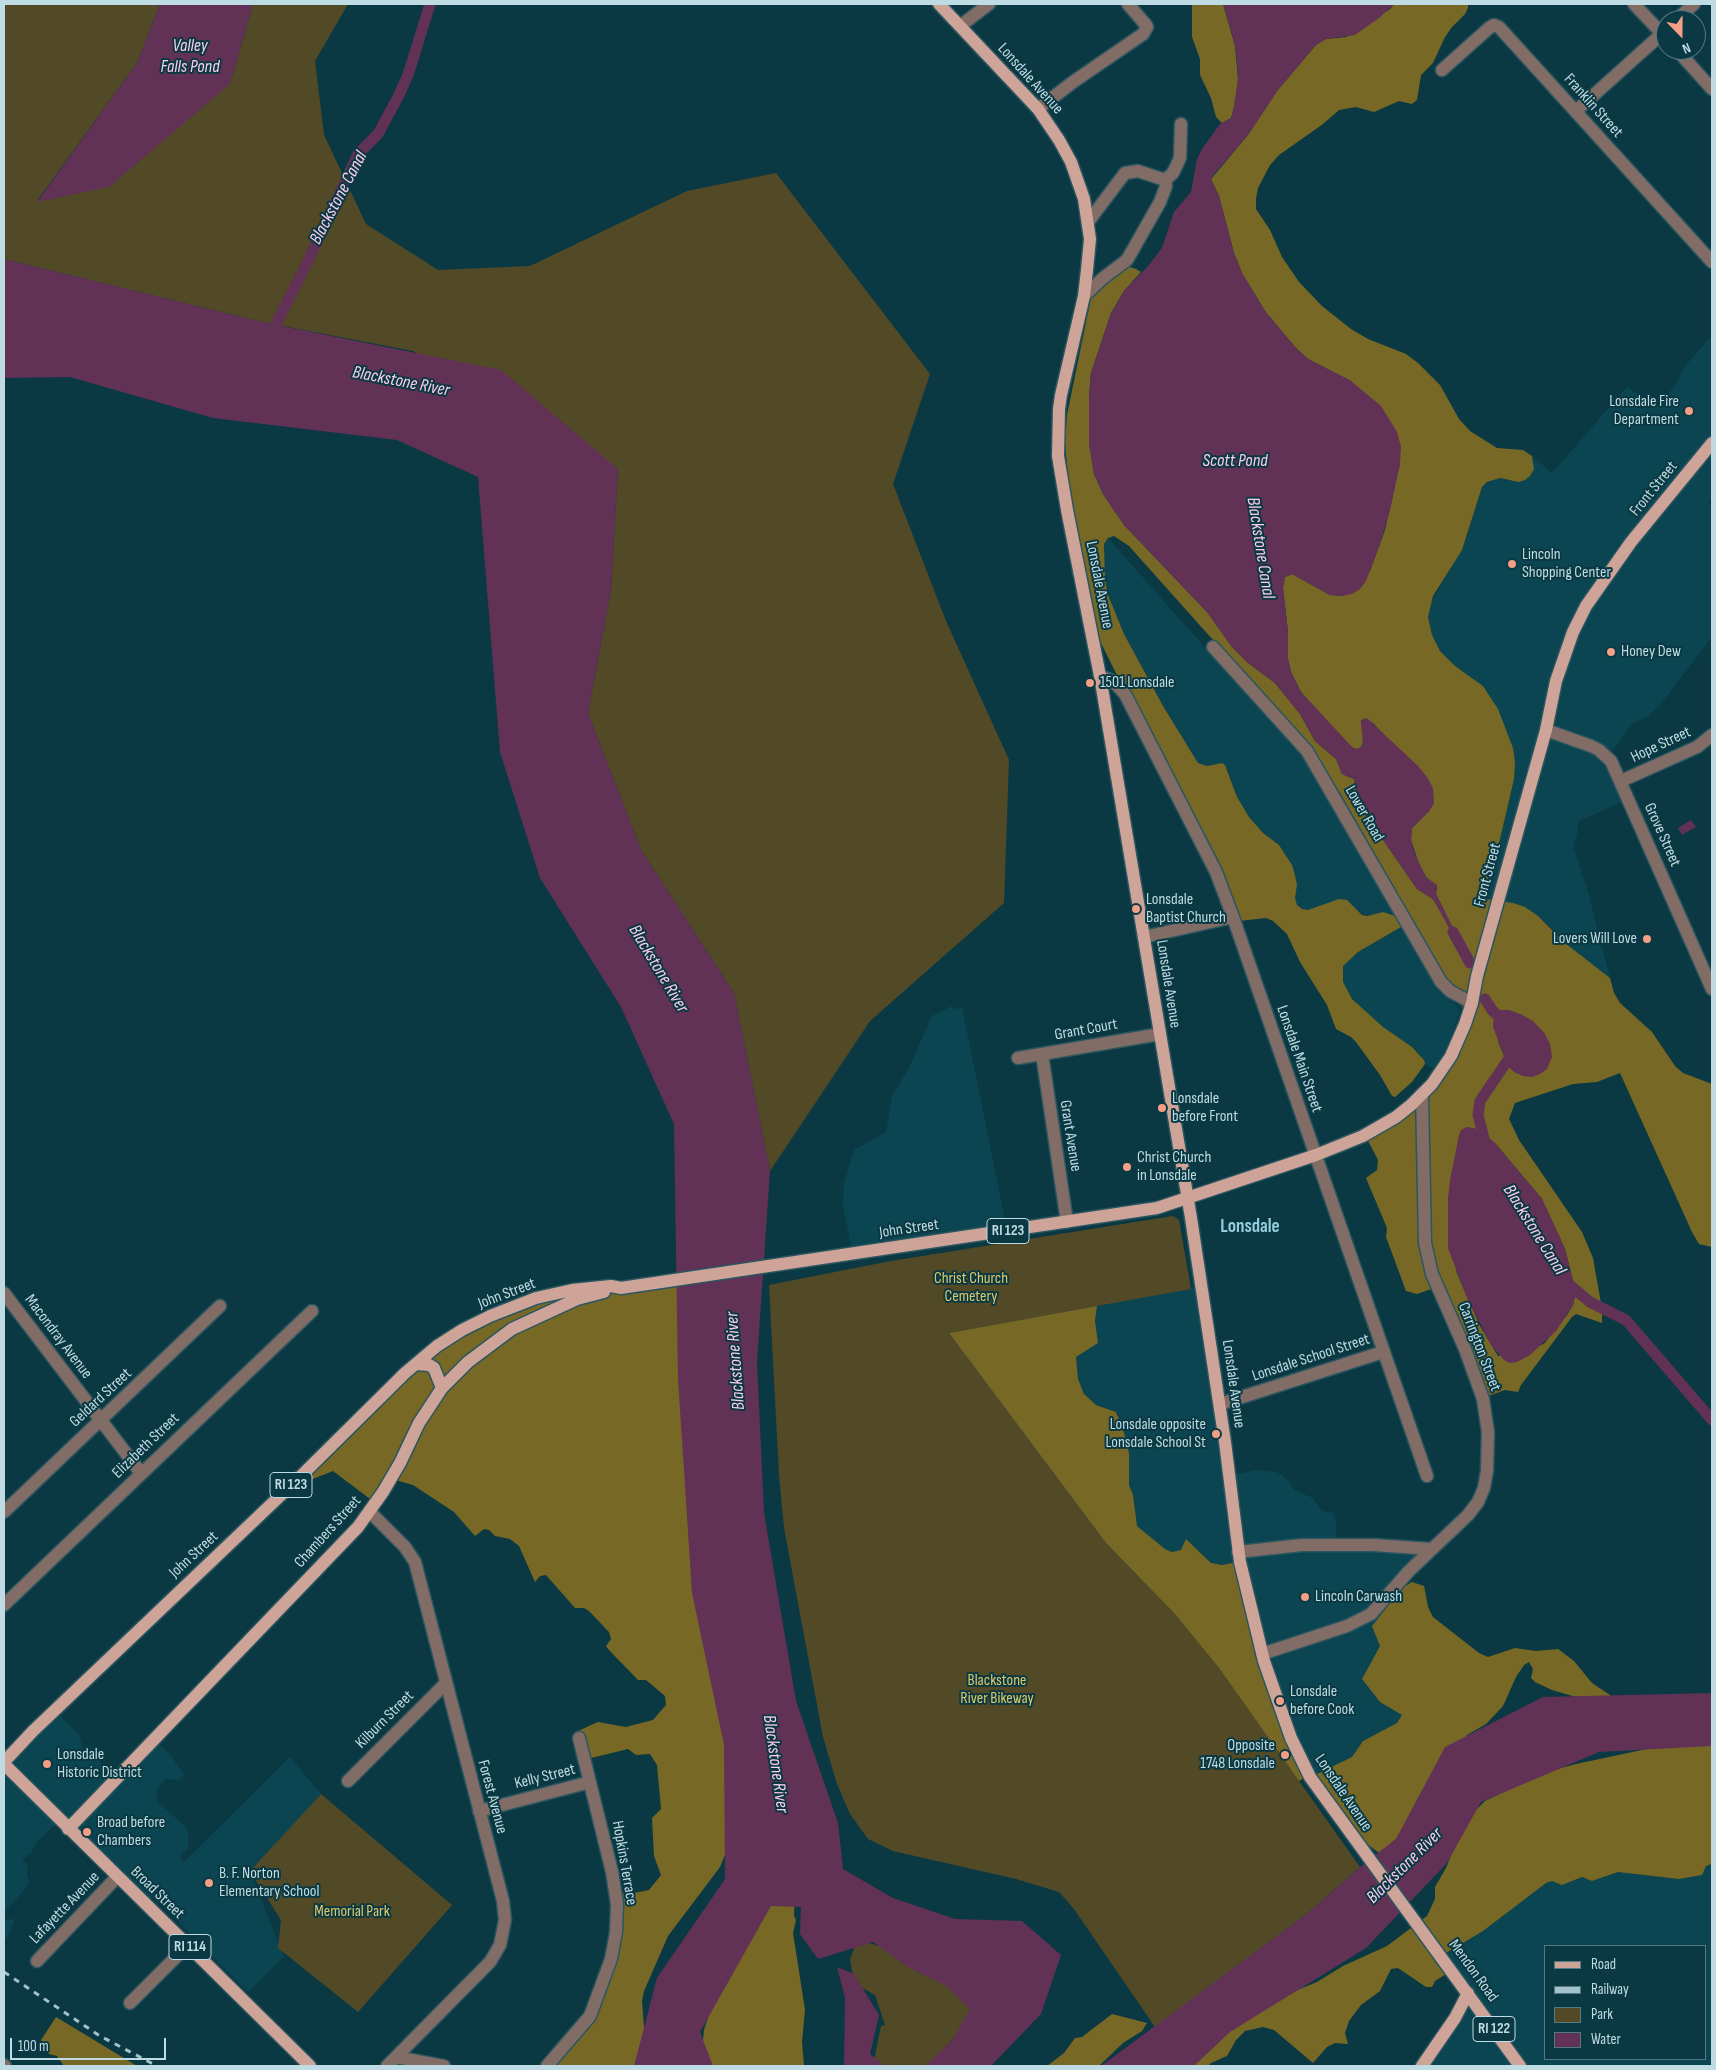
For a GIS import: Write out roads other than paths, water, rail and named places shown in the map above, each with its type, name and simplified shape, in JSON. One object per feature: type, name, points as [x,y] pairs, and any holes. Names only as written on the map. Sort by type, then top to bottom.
[{"type":"main road","name":"Lonsdale Avenue","points":[[939,4],[1038,109],[1059,140],[1071,162],[1081,187],[1090,239],[1084,296],[1061,394],[1058,456],[1066,510],[1100,676],[1160,1034],[1220,1404],[1238,1552],[1262,1654],[1288,1729],[1306,1770],[1322,1796],[1415,1920]]},
{"type":"main road","name":"Front Street","points":[[1187,1199],[1316,1155],[1379,1128],[1396,1117],[1422,1094],[1432,1084],[1452,1056],[1472,1003],[1477,976],[1546,730],[1556,681],[1574,632],[1586,606],[1631,542],[1710,449]]},
{"type":"main road","name":"John Street","points":[[4,1763],[33,1732],[416,1364],[437,1346],[462,1330],[512,1306],[536,1298],[572,1290],[611,1286],[621,1288],[1157,1208],[1187,1199]]},
{"type":"main road","name":"Chambers Street","points":[[68,1829],[341,1545],[370,1512],[400,1463],[419,1423],[442,1388],[468,1362],[512,1329],[577,1299],[621,1288]]},
{"type":"main road","points":[[512,1306],[514,1316],[512,1329]]},
{"type":"main road","points":[[416,1364],[425,1364],[434,1368],[442,1388]]},
{"type":"main road","name":"Broad Street","points":[[4,1763],[68,1829],[310,2066]]},
{"type":"main road","name":"Mendon Road","points":[[1415,1920],[1520,2066]]},
{"type":"main road","points":[[1422,2066],[1455,2018],[1468,1993]]},
{"type":"street","points":[[960,26],[989,4]]},
{"type":"street","points":[[1038,109],[1073,82],[1143,34],[1147,27],[1128,4]]},
{"type":"street","points":[[1634,4],[1656,25]]},
{"type":"street","name":"Franklin Street","points":[[1442,70],[1494,25],[1499,27],[1712,262]]},
{"type":"street","points":[[1576,111],[1656,42]]},
{"type":"street","points":[[1686,60],[1712,88]]},
{"type":"street","points":[[1165,180],[1173,173],[1180,158],[1181,124]]},
{"type":"street","points":[[1088,222],[1125,173],[1138,171],[1165,180]]},
{"type":"street","points":[[1084,296],[1103,278],[1127,260],[1160,202],[1166,186],[1165,180]]},
{"type":"street","name":"Lower Road","points":[[1213,647],[1307,750],[1441,982],[1450,991],[1472,1003]]},
{"type":"street","name":"Lonsdale Main Street","points":[[1100,676],[1113,681],[1125,694],[1216,872],[1427,1476]]},
{"type":"street","name":"Grove Street","points":[[1546,730],[1599,750],[1611,761],[1712,989]]},
{"type":"street","name":"Hope Street","points":[[1621,781],[1697,747],[1712,735]]},
{"type":"street","points":[[1144,937],[1233,917]]},
{"type":"street","name":"Grant Court","points":[[1018,1058],[1160,1034]]},
{"type":"street","name":"Grant Avenue","points":[[1042,1054],[1067,1222]]},
{"type":"street","name":"Carrington Street","points":[[1262,1654],[1347,1626],[1371,1614],[1409,1570],[1468,1515],[1478,1502],[1484,1488],[1487,1471],[1488,1432],[1479,1383],[1429,1262],[1424,1223],[1422,1094]]},
{"type":"street","name":"Macondray Avenue","points":[[4,1293],[141,1473]]},
{"type":"street","name":"Geldard Street","points":[[4,1512],[220,1306]]},
{"type":"street","name":"Elizabeth Street","points":[[4,1605],[312,1311]]},
{"type":"street","name":"Lonsdale School Street","points":[[1220,1404],[1383,1352]]},
{"type":"street","name":"Forest Avenue","points":[[370,1512],[405,1547],[415,1562],[504,1906],[505,1920],[500,1944],[490,1962],[387,2066]]},
{"type":"street","points":[[1238,1552],[1302,1545],[1374,1545],[1431,1549]]},
{"type":"street","name":"Kilburn Street","points":[[348,1781],[446,1683]]},
{"type":"street","name":"Hopkins Terrace","points":[[548,2066],[590,2016],[611,1959],[616,1932],[616,1892],[579,1738]]},
{"type":"street","name":"Kelly Street","points":[[479,1810],[590,1782]]},
{"type":"street","name":"Lafayette Avenue","points":[[37,1961],[117,1877]]},
{"type":"street","points":[[130,2003],[188,1945]]},
{"type":"street","points":[[396,2057],[444,2066]]},
{"type":"water","name":"Valley Falls Pond","points":[[160,4],[253,4],[230,84],[109,187],[37,202],[137,63]]},
{"type":"water","name":"Scott Pond","points":[[1223,4],[1394,4],[1379,18],[1355,35],[1326,39],[1316,45],[1277,91],[1248,135],[1211,179],[1219,196],[1234,253],[1242,273],[1265,311],[1295,347],[1308,359],[1351,381],[1381,406],[1397,432],[1401,447],[1400,463],[1390,510],[1366,581],[1360,589],[1352,594],[1342,596],[1330,595],[1292,574],[1285,577],[1283,587],[1288,632],[1288,659],[1291,672],[1301,692],[1353,748],[1358,749],[1363,745],[1361,721],[1365,718],[1368,719],[1418,766],[1427,777],[1433,788],[1434,803],[1429,811],[1412,828],[1411,840],[1414,852],[1426,877],[1437,885],[1436,894],[1460,942],[1461,945],[1459,946],[1433,899],[1417,889],[1379,834],[1360,800],[1354,779],[1342,774],[1336,759],[1315,741],[1300,714],[1275,683],[1248,663],[1232,647],[1207,612],[1124,525],[1103,494],[1094,474],[1089,443],[1091,373],[1111,313],[1124,291],[1149,265],[1162,248],[1174,212],[1191,192],[1197,159],[1202,149],[1220,124],[1231,118],[1233,112],[1238,79],[1237,63],[1235,45]]},
{"type":"water","name":"Blackstone River","points":[[4,259],[262,322],[501,370],[618,469],[611,590],[588,713],[641,850],[734,993],[770,1171],[757,1362],[764,1513],[796,1701],[838,1823],[843,1869],[893,1898],[955,1919],[1022,1921],[1061,1955],[1041,2014],[991,2066],[925,2066],[952,2041],[970,2009],[946,1986],[908,1967],[873,1942],[818,1959],[800,1934],[801,1907],[771,1906],[700,2032],[713,2066],[634,2066],[657,1978],[725,1879],[724,1745],[692,1593],[678,1379],[674,1124],[621,1007],[540,878],[500,752],[478,477],[397,440],[213,418],[70,377],[4,378]]},
{"type":"water","points":[[1691,820],[1696,827],[1682,835],[1678,828]]},
{"type":"water","points":[[1500,1010],[1509,1010],[1520,1014],[1533,1021],[1545,1034],[1550,1044],[1552,1057],[1547,1069],[1540,1074],[1532,1077],[1523,1076],[1514,1072],[1508,1066],[1493,1027],[1494,1015]]},
{"type":"water","points":[[1467,1127],[1474,1128],[1483,1133],[1495,1143],[1542,1199],[1565,1249],[1576,1292],[1573,1305],[1556,1331],[1530,1355],[1517,1362],[1509,1363],[1504,1360],[1491,1345],[1467,1298],[1448,1248],[1450,1180],[1459,1135],[1461,1130]]},
{"type":"water","name":"Blackstone River","points":[[1712,1693],[1712,1746],[1599,1752],[1481,1802],[1447,1863],[1366,1948],[1230,2032],[1194,2066],[1101,2066],[1308,1913],[1360,1867],[1396,1839],[1445,1747],[1543,1697]]},
{"type":"water","points":[[837,1967],[854,1974],[879,2015],[870,2054],[885,2066],[844,2066],[845,1998]]},
{"type":"waterway","name":"Blackstone Canal","points":[[269,338],[308,261],[358,154],[378,134],[398,97],[408,75],[430,4]]},
{"type":"waterway","name":"Blackstone Canal","points":[[1453,932],[1470,963]]},
{"type":"waterway","name":"Blackstone Canal","points":[[1485,999],[1492,1010],[1505,1023]]},
{"type":"waterway","name":"Blackstone Canal","points":[[1486,1146],[1478,1115],[1480,1101],[1514,1051]]},
{"type":"waterway","name":"Blackstone Canal","points":[[1566,1282],[1590,1302],[1626,1320],[1712,1420]]},
{"type":"railway","points":[[4,1972],[100,2036],[157,2066]]},
{"type":"place","name":"Lonsdale Fire Department","points":[[1689,411]]},
{"type":"place","name":"Lincoln Shopping Center","points":[[1512,564]]},
{"type":"place","name":"Honey Dew","points":[[1611,652]]},
{"type":"place","name":"1501 Lonsdale","points":[[1090,683]]},
{"type":"place","name":"Lonsdale Baptist Church","points":[[1136,909]]},
{"type":"place","name":"Lovers Will Love","points":[[1647,939]]},
{"type":"place","name":"Lonsdale before Front","points":[[1162,1108]]},
{"type":"place","name":"Christ Church in Lonsdale","points":[[1127,1167]]},
{"type":"place","name":"Lonsdale opposite Lonsdale School St","points":[[1216,1434]]},
{"type":"place","name":"Lincoln Carwash","points":[[1305,1597]]},
{"type":"place","name":"Lonsdale before Cook","points":[[1280,1701]]},
{"type":"place","name":"Opposite 1748 Lonsdale","points":[[1285,1755]]},
{"type":"place","name":"Lonsdale Historic District","points":[[47,1764]]},
{"type":"place","name":"Broad before Chambers","points":[[87,1832]]},
{"type":"place","name":"B. F. Norton Elementary School","points":[[209,1883]]},
{"type":"district","name":"Lonsdale","points":[[1250,1227]]},
{"type":"park label","name":"Christ Church Cemetery","points":[[971,1288]]},
{"type":"park label","name":"Blackstone River Bikeway","points":[[997,1690]]},
{"type":"park label","name":"Memorial Park","points":[[352,1912]]}]
